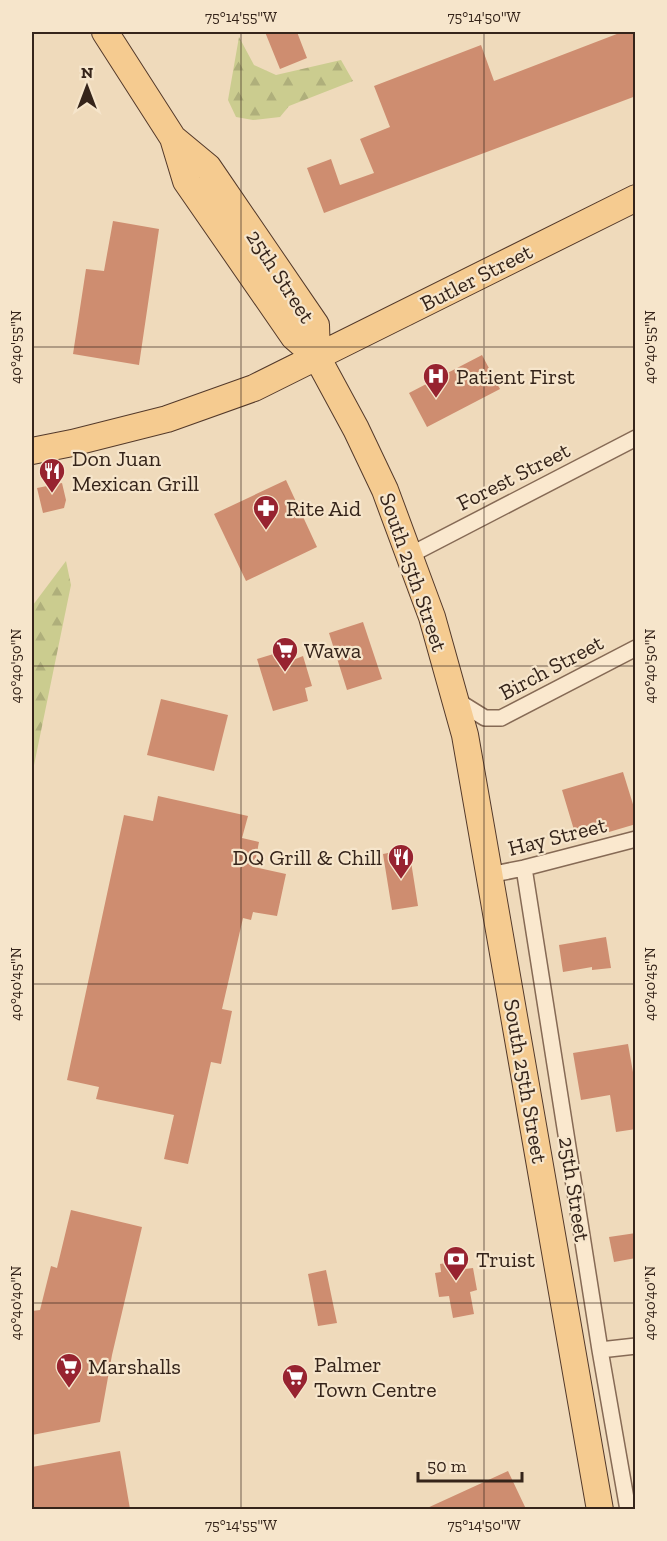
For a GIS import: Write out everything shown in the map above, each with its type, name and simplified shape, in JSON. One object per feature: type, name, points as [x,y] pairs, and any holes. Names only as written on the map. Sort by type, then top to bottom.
[{"type":"main road","name":"25th Street","points":[[105,32],[173,138],[208,166],[316,325],[317,357]]},
{"type":"main road","name":"Butler Street","points":[[32,451],[116,433],[198,409],[254,388],[636,198]]},
{"type":"main road","name":"South 25th Street","points":[[317,357],[372,461],[410,555],[432,617],[465,735],[600,1509]]},
{"type":"street","name":"Forest Street","points":[[410,555],[636,438]]},
{"type":"street","name":"Birch Street","points":[[456,700],[485,718],[493,720],[501,718],[636,648]]},
{"type":"street","name":"Hay Street","points":[[489,875],[636,839]]},
{"type":"street","name":"25th Street","points":[[524,868],[600,1350],[628,1509]]},
{"type":"street","points":[[600,1350],[636,1346]]},
{"type":"green space","points":[[239,37],[254,65],[276,75],[341,60],[353,81],[289,106],[280,117],[253,120],[236,117],[228,100]]},
{"type":"green space","points":[[66,561],[71,585],[32,775],[33,605]]},
{"type":"building","points":[[265,32],[297,32],[307,58],[280,69]]},
{"type":"building","points":[[622,32],[636,32],[636,96],[324,213],[307,168],[331,159],[340,185],[374,173],[360,139],[390,127],[374,86],[481,45],[494,81]]},
{"type":"building","points":[[113,221],[159,229],[139,365],[73,354],[86,269],[104,271]]},
{"type":"building","points":[[482,355],[500,389],[427,427],[409,393]]},
{"type":"building","name":"Rite Aid","points":[[286,480],[317,547],[246,581],[214,514]]},
{"type":"building","name":"Don Juan Mexican Grill","points":[[62,483],[66,500],[64,508],[43,513],[37,488]]},
{"type":"building","name":"Wawa","points":[[363,622],[382,679],[347,690],[329,633]]},
{"type":"building","name":"Wawa","points":[[290,649],[293,660],[303,656],[312,686],[305,688],[308,701],[273,711],[257,659]]},
{"type":"building","points":[[161,699],[228,715],[214,771],[147,755]]},
{"type":"building","points":[[623,772],[636,814],[636,824],[609,832],[602,821],[574,830],[562,790]]},
{"type":"building","points":[[158,796],[248,816],[242,838],[259,842],[254,867],[286,874],[277,916],[253,912],[251,920],[243,918],[222,1009],[232,1011],[221,1064],[211,1062],[188,1164],[164,1159],[174,1115],[96,1099],[99,1087],[67,1080],[124,815],[153,821]]},
{"type":"building","name":"DQ Grill & Chill","points":[[409,849],[418,906],[392,910],[383,854]]},
{"type":"building","points":[[606,937],[611,968],[592,970],[592,967],[563,972],[559,945]]},
{"type":"building","points":[[628,1044],[636,1089],[636,1129],[616,1132],[610,1095],[581,1100],[573,1053]]},
{"type":"building","points":[[71,1210],[142,1227],[112,1355],[100,1422],[32,1435],[32,1311],[40,1310],[51,1266],[57,1268]]},
{"type":"building","points":[[636,1233],[636,1258],[614,1262],[609,1237]]},
{"type":"building","name":"Truist","points":[[464,1260],[465,1269],[473,1268],[477,1290],[470,1292],[474,1314],[453,1318],[449,1296],[439,1297],[435,1273],[441,1272],[440,1264]]},
{"type":"building","points":[[326,1270],[337,1323],[318,1326],[308,1274]]},
{"type":"building","points":[[120,1451],[130,1509],[32,1509],[32,1467]]},
{"type":"building","points":[[508,1471],[526,1509],[425,1509]]},
{"type":"place","name":"Patient First","points":[[436,399]]},
{"type":"place","name":"Don Juan Mexican Grill","points":[[52,494]]},
{"type":"place","name":"Rite Aid","points":[[266,531]]},
{"type":"place","name":"Wawa","points":[[285,673]]},
{"type":"place","name":"DQ Grill & Chill","points":[[401,880]]},
{"type":"place","name":"Truist","points":[[456,1282]]},
{"type":"place","name":"Marshalls","points":[[69,1389]]},
{"type":"place","name":"Palmer Town Centre","points":[[295,1400]]}]
